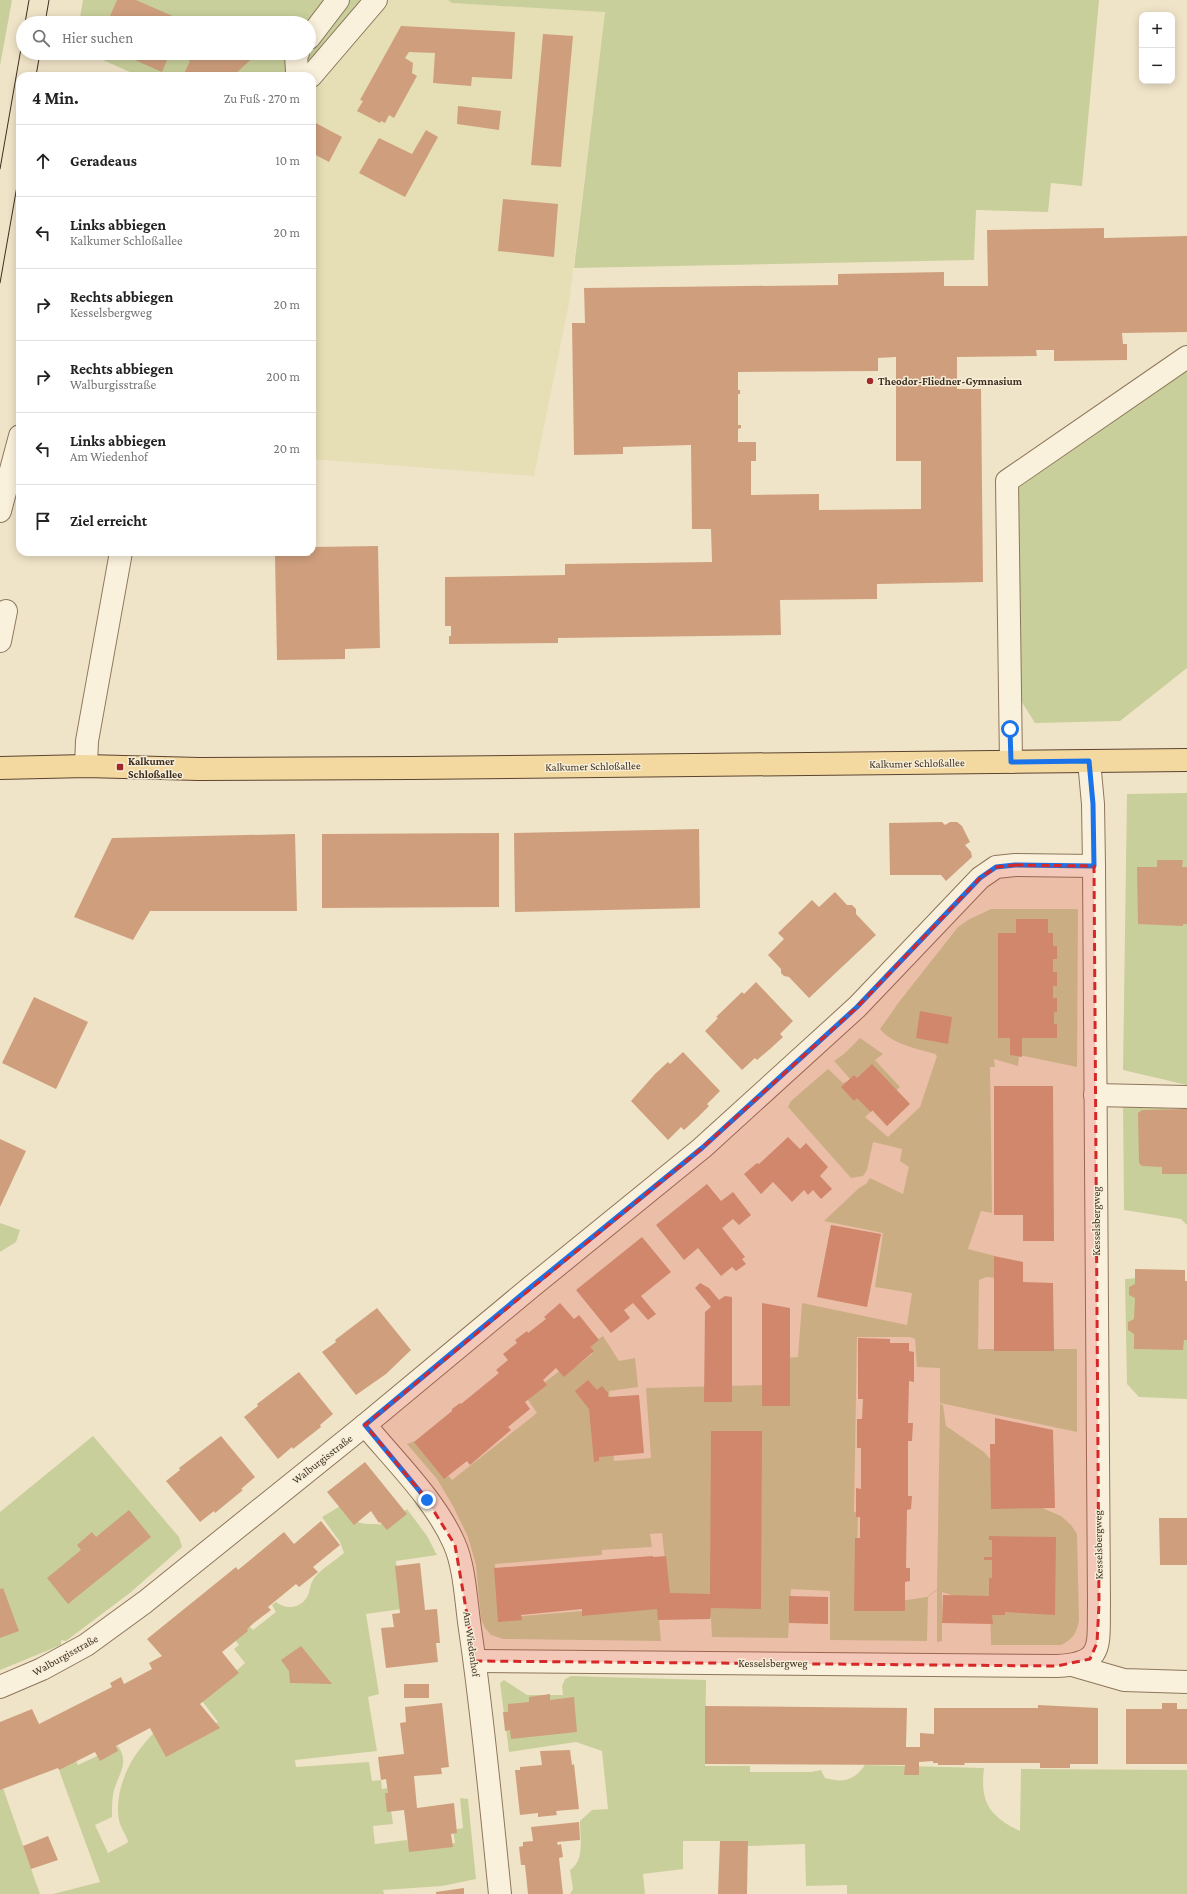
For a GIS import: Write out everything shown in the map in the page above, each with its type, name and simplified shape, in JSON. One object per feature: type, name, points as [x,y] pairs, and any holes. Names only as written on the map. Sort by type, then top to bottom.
[{"type":"main road","name":"Kalkumer Schloßallee","points":[[0,768],[86,766],[199,769],[404,768],[1187,760]]},
{"type":"street","points":[[316,29],[338,0]]},
{"type":"street","points":[[314,72],[376,0]]},
{"type":"street","points":[[296,60],[298,72]]},
{"type":"street","points":[[1011,762],[1007,481],[1187,357]]},
{"type":"street","points":[[0,511],[16,451]]},
{"type":"street","points":[[86,766],[86,741],[120,556]]},
{"type":"street","points":[[0,641],[6,611]]},
{"type":"street","name":"Kesselsbergweg","points":[[1072,1665],[1090,1659],[1096,1651],[1099,1622],[1094,866],[1093,804],[1089,761]]},
{"type":"street","name":"Walburgisstraße","points":[[0,1686],[42,1669],[86,1645],[113,1626],[365,1425],[531,1287],[702,1148],[857,1007],[980,878],[996,867],[1015,865],[1094,866]]},
{"type":"street","points":[[1095,1094],[1187,1097]]},
{"type":"street","name":"Am Wiedenhof","points":[[365,1425],[427,1500],[448,1530],[453,1540],[461,1568],[475,1661],[500,1894]]},
{"type":"street","name":"Kesselsbergweg","points":[[475,1661],[1072,1665],[1124,1680],[1187,1682]]},
{"type":"highlighted area","points":[[1015,865],[1094,866],[1099,1604],[1097,1643],[1090,1659],[1057,1666],[475,1661],[455,1545],[427,1500],[365,1425],[702,1148],[857,1007],[980,878],[996,867]]},
{"type":"shaded area","points":[[389,0],[448,0],[452,3],[605,11],[569,303],[534,476],[316,459],[316,78]]},
{"type":"green space","points":[[0,0],[12,0],[0,66]]},
{"type":"green space","points":[[83,0],[364,0],[316,58],[316,16],[80,16]]},
{"type":"green space","points":[[448,0],[1099,0],[1082,186],[1051,183],[1048,212],[976,210],[974,260],[574,268],[605,12],[452,3]]},
{"type":"green space","points":[[103,60],[314,60],[304,72],[130,72]]},
{"type":"green space","points":[[1187,363],[1187,668],[1120,721],[1035,723],[1018,696],[1017,480]]},
{"type":"green space","points":[[1187,793],[1187,1085],[1123,1070],[1127,794]]},
{"type":"green space","points":[[991,909],[1078,909],[1077,1067],[1019,1055],[1018,1066],[994,1059],[995,1067],[990,1067],[992,1213],[981,1211],[968,1249],[995,1256],[996,1278],[987,1277],[979,1280],[978,1349],[1077,1349],[1077,1432],[940,1403],[940,1368],[917,1367],[915,1339],[910,1337],[857,1337],[854,1512],[858,1513],[856,1597],[907,1600],[927,1597],[937,1589],[940,1404],[943,1405],[946,1426],[984,1452],[1028,1502],[1061,1516],[1071,1525],[1077,1534],[1079,1620],[1074,1635],[1061,1645],[991,1645],[990,1608],[942,1592],[942,1641],[937,1642],[937,1590],[928,1597],[927,1641],[830,1640],[830,1591],[791,1589],[788,1638],[712,1637],[711,1618],[671,1616],[662,1533],[650,1534],[652,1547],[602,1550],[602,1555],[495,1564],[499,1618],[606,1609],[658,1608],[661,1641],[503,1639],[491,1635],[485,1628],[481,1619],[476,1565],[468,1537],[453,1506],[437,1479],[407,1444],[418,1440],[452,1480],[537,1413],[526,1397],[562,1369],[566,1374],[592,1354],[587,1347],[603,1336],[619,1361],[635,1358],[638,1387],[609,1391],[614,1461],[651,1458],[646,1388],[768,1385],[777,1359],[798,1357],[802,1303],[907,1325],[912,1293],[875,1287],[883,1233],[824,1221],[859,1188],[866,1184],[870,1178],[903,1194],[909,1167],[900,1161],[902,1149],[873,1142],[867,1170],[863,1176],[851,1178],[788,1107],[791,1101],[828,1069],[843,1083],[851,1080],[834,1061],[844,1054],[860,1038],[883,1054],[875,1060],[900,1087],[865,1117],[888,1137],[920,1107],[937,1056],[891,1039],[880,1029],[899,1002],[958,927],[968,920]]},
{"type":"green space","points":[[1123,1103],[1180,1110],[1187,1114],[1187,1225],[1181,1219],[1124,1210]]},
{"type":"green space","points":[[0,1223],[20,1230],[16,1242],[0,1252]]},
{"type":"green space","points":[[1140,1278],[1187,1334],[1187,1399],[1139,1397],[1127,1384],[1125,1279]]},
{"type":"green space","points":[[93,1436],[179,1537],[182,1547],[131,1592],[66,1641],[61,1640],[61,1645],[0,1670],[0,1512]]},
{"type":"green space","points":[[342,1505],[354,1520],[369,1524],[386,1525],[407,1509],[427,1536],[437,1555],[396,1561],[401,1609],[366,1614],[379,1694],[368,1697],[377,1751],[295,1760],[296,1767],[369,1762],[372,1781],[381,1780],[382,1789],[388,1788],[393,1824],[373,1826],[375,1844],[407,1840],[410,1848],[455,1843],[453,1830],[463,1828],[460,1798],[468,1799],[476,1879],[442,1886],[383,1890],[384,1894],[53,1894],[100,1882],[60,1773],[59,1765],[75,1759],[78,1765],[118,1746],[122,1753],[123,1765],[113,1795],[112,1817],[95,1825],[108,1853],[127,1843],[128,1841],[120,1824],[118,1808],[122,1782],[135,1755],[156,1730],[167,1751],[218,1722],[199,1697],[226,1680],[245,1663],[234,1649],[239,1645],[233,1637],[248,1625],[253,1630],[276,1612],[272,1605],[276,1602],[280,1605],[289,1607],[294,1607],[302,1603],[308,1595],[315,1577],[344,1553],[340,1542],[322,1517]]},
{"type":"green space","points":[[571,1676],[706,1680],[705,1766],[750,1766],[750,1772],[811,1772],[821,1770],[825,1778],[838,1780],[852,1777],[865,1765],[984,1768],[983,1780],[985,1799],[989,1807],[1001,1820],[1020,1831],[1021,1769],[1187,1770],[1187,1894],[847,1894],[847,1885],[806,1886],[805,1844],[748,1846],[748,1841],[683,1841],[683,1869],[643,1874],[645,1894],[570,1894],[573,1889],[570,1870],[578,1861],[581,1848],[580,1821],[592,1810],[608,1809],[602,1751],[576,1742],[509,1752],[500,1683],[504,1680],[527,1695],[563,1695],[562,1686],[565,1679]]},
{"type":"green space","points":[[2,1785],[40,1894],[0,1894],[0,1786]]},
{"type":"building","points":[[117,0],[136,0],[173,16],[110,16]]},
{"type":"building","points":[[401,26],[515,32],[512,79],[472,77],[471,86],[433,83],[435,53],[409,52],[405,58],[413,63],[412,73],[417,76],[394,118],[389,115],[385,123],[381,121],[380,123],[357,111],[363,101],[360,100]]},
{"type":"building","points":[[543,34],[573,36],[561,167],[531,165]]},
{"type":"building","points":[[135,60],[167,60],[162,72]]},
{"type":"building","points":[[188,60],[250,60],[237,72],[185,72],[190,61]]},
{"type":"building","points":[[458,106],[501,111],[499,130],[457,124]]},
{"type":"building","points":[[316,123],[342,137],[329,162],[316,155]]},
{"type":"building","points":[[426,130],[438,137],[405,197],[359,173],[379,138],[412,154]]},
{"type":"building","points":[[503,199],[558,204],[554,257],[498,251]]},
{"type":"building","points":[[1104,228],[1104,238],[1187,236],[1187,332],[1122,333],[1123,344],[1127,344],[1127,360],[1054,361],[1054,350],[1036,350],[1037,356],[957,357],[957,389],[981,389],[983,582],[877,584],[877,599],[780,600],[781,635],[558,638],[558,643],[449,644],[451,626],[445,626],[445,577],[565,575],[565,564],[712,562],[711,529],[692,529],[691,445],[623,447],[623,454],[574,455],[572,323],[585,323],[584,288],[838,285],[838,274],[944,272],[944,286],[988,286],[987,230]],"holes":[[[896,357],[896,461],[921,461],[921,509],[819,510],[819,494],[751,495],[751,461],[756,461],[756,442],[738,442],[738,429],[741,428],[741,425],[738,425],[738,394],[740,394],[740,390],[738,390],[738,372],[878,371],[878,358]]]},
{"type":"building","points":[[378,546],[380,648],[345,649],[345,659],[277,660],[275,556],[316,556],[316,547]]},
{"type":"building","points":[[942,822],[945,825],[950,822],[957,822],[962,826],[970,842],[965,845],[971,852],[972,857],[946,881],[941,875],[890,875],[889,823]]},
{"type":"building","points":[[699,829],[700,908],[515,912],[514,833]]},
{"type":"building","points":[[499,833],[499,907],[322,908],[322,834]]},
{"type":"building","points":[[295,834],[297,911],[150,911],[133,940],[74,917],[112,838]]},
{"type":"building","points":[[1157,860],[1183,860],[1182,867],[1187,867],[1187,924],[1183,924],[1183,926],[1138,924],[1137,867],[1157,867]]},
{"type":"building","points":[[835,892],[847,905],[852,905],[856,909],[856,914],[876,935],[809,998],[789,977],[784,976],[781,973],[781,969],[768,955],[784,939],[778,933],[812,900],[819,907]]},
{"type":"building","points":[[1016,919],[1048,919],[1048,933],[1053,933],[1053,946],[1057,946],[1057,959],[1053,959],[1053,972],[1057,972],[1057,986],[1053,986],[1053,998],[1057,998],[1057,1012],[1054,1012],[1054,1024],[1057,1024],[1057,1038],[1022,1038],[1022,1057],[1010,1055],[1010,1038],[998,1038],[998,933],[1016,933]]},
{"type":"building","points":[[756,982],[793,1021],[780,1034],[783,1037],[757,1060],[755,1058],[742,1070],[705,1031],[718,1018],[716,1017],[742,992],[744,994]]},
{"type":"building","points":[[34,997],[88,1022],[56,1089],[2,1063]]},
{"type":"building","points":[[920,1011],[952,1017],[948,1044],[916,1038]]},
{"type":"building","points":[[683,1052],[720,1091],[707,1104],[709,1106],[697,1118],[684,1130],[681,1127],[668,1140],[631,1101],[655,1074],[668,1062],[670,1064]]},
{"type":"building","points":[[872,1064],[910,1104],[887,1126],[872,1110],[871,1112],[857,1098],[854,1101],[841,1087],[854,1075],[857,1078]]},
{"type":"building","points":[[994,1086],[1053,1086],[1054,1241],[1023,1241],[1023,1215],[994,1215]]},
{"type":"building","points":[[1181,1107],[1187,1107],[1187,1174],[1162,1174],[1162,1167],[1142,1166],[1139,1163],[1138,1113],[1142,1110],[1181,1109]]},
{"type":"building","points":[[788,1137],[800,1149],[806,1143],[828,1167],[820,1176],[832,1189],[821,1199],[813,1190],[808,1195],[804,1190],[792,1202],[773,1182],[761,1194],[744,1174],[757,1163],[759,1164]]},
{"type":"building","points":[[0,1139],[26,1151],[0,1207]]},
{"type":"building","points":[[707,1184],[721,1201],[733,1192],[751,1215],[739,1225],[733,1219],[722,1228],[745,1257],[742,1259],[746,1264],[736,1271],[732,1267],[721,1276],[698,1248],[684,1260],[656,1225]]},
{"type":"building","points":[[831,1225],[881,1234],[867,1307],[817,1297]]},
{"type":"building","points":[[642,1237],[671,1272],[641,1296],[656,1314],[648,1320],[633,1303],[624,1310],[630,1318],[611,1333],[576,1290]]},
{"type":"building","points":[[994,1256],[1023,1262],[1023,1282],[1053,1283],[1054,1351],[994,1351]]},
{"type":"building","points":[[1135,1269],[1185,1270],[1185,1281],[1187,1281],[1187,1340],[1184,1340],[1183,1350],[1134,1349],[1134,1334],[1128,1330],[1128,1322],[1134,1319],[1135,1298],[1129,1295],[1129,1287],[1135,1284]]},
{"type":"building","points":[[700,1283],[709,1288],[719,1300],[725,1296],[732,1297],[732,1402],[704,1402],[705,1312],[711,1307],[695,1288]]},
{"type":"building","points":[[560,1303],[574,1319],[579,1315],[599,1340],[590,1347],[594,1351],[564,1377],[556,1368],[543,1380],[547,1385],[525,1402],[530,1409],[508,1427],[511,1430],[470,1465],[467,1461],[444,1479],[414,1442],[452,1411],[452,1409],[460,1403],[461,1404],[499,1373],[496,1370],[508,1360],[503,1354],[517,1343],[515,1340],[527,1331],[528,1333],[546,1319],[544,1317]]},
{"type":"building","points":[[762,1303],[790,1308],[790,1406],[762,1406]]},
{"type":"building","points":[[377,1308],[411,1350],[386,1374],[356,1395],[322,1352],[336,1342],[335,1340]]},
{"type":"building","points":[[858,1338],[890,1339],[890,1343],[909,1343],[909,1351],[914,1352],[914,1382],[909,1381],[908,1423],[913,1423],[912,1441],[908,1441],[908,1496],[912,1496],[911,1509],[907,1510],[906,1568],[910,1568],[910,1581],[905,1582],[905,1611],[854,1611],[855,1538],[860,1538],[860,1517],[856,1517],[856,1488],[861,1489],[861,1448],[857,1448],[857,1419],[862,1419],[863,1399],[858,1399]]},
{"type":"building","points":[[299,1372],[333,1414],[320,1425],[321,1427],[293,1449],[292,1447],[278,1459],[244,1417],[258,1406],[257,1404]]},
{"type":"building","points":[[588,1380],[597,1390],[602,1386],[608,1393],[608,1397],[639,1395],[644,1453],[599,1457],[599,1461],[594,1462],[589,1409],[575,1391]]},
{"type":"building","points":[[995,1418],[1053,1430],[1055,1508],[991,1509],[990,1444],[995,1444]]},
{"type":"building","points":[[711,1431],[762,1431],[761,1609],[711,1608],[710,1619],[658,1620],[657,1609],[582,1616],[582,1609],[521,1615],[522,1620],[498,1622],[494,1568],[666,1556],[670,1593],[710,1594]]},
{"type":"building","points":[[221,1436],[255,1477],[241,1489],[243,1490],[215,1513],[214,1511],[200,1522],[166,1481],[180,1470],[179,1468]]},
{"type":"building","points":[[365,1462],[407,1514],[387,1530],[380,1522],[379,1523],[371,1511],[354,1525],[327,1492]]},
{"type":"building","points":[[129,1510],[151,1537],[68,1604],[47,1578],[81,1550],[77,1545],[92,1532],[96,1537]]},
{"type":"building","points":[[1159,1518],[1187,1518],[1187,1565],[1160,1565]]},
{"type":"building","points":[[321,1521],[340,1545],[313,1567],[318,1572],[299,1587],[296,1584],[268,1607],[271,1610],[255,1622],[247,1629],[248,1631],[222,1652],[239,1673],[200,1704],[220,1728],[166,1757],[150,1728],[116,1746],[118,1751],[100,1761],[95,1752],[59,1770],[58,1768],[0,1790],[0,1722],[32,1709],[39,1724],[112,1687],[110,1683],[121,1677],[124,1684],[152,1669],[149,1663],[162,1656],[147,1639],[236,1567],[238,1570],[284,1532],[294,1544]]},
{"type":"building","points":[[989,1536],[1056,1537],[1055,1615],[1005,1612],[1005,1615],[992,1615],[993,1624],[942,1623],[943,1595],[989,1596],[989,1578],[992,1578],[992,1560],[984,1560],[984,1557],[992,1557],[992,1540],[989,1540]]},
{"type":"building","points":[[420,1563],[425,1610],[437,1609],[440,1643],[436,1643],[438,1662],[386,1668],[381,1628],[394,1627],[392,1614],[400,1613],[395,1566]]},
{"type":"building","points":[[3,1588],[19,1631],[0,1638],[0,1589]]},
{"type":"building","points":[[789,1596],[828,1597],[828,1624],[789,1623]]},
{"type":"building","points":[[301,1646],[332,1684],[290,1683],[289,1671],[281,1660]]},
{"type":"building","points":[[404,1684],[429,1684],[429,1698],[404,1698]]},
{"type":"building","points":[[550,1694],[550,1700],[574,1697],[577,1732],[511,1739],[510,1730],[505,1731],[503,1712],[508,1712],[508,1704],[529,1702],[529,1697]]},
{"type":"building","points":[[442,1703],[449,1767],[441,1768],[442,1774],[414,1776],[417,1808],[454,1803],[457,1833],[451,1834],[453,1847],[409,1852],[404,1810],[387,1812],[385,1793],[388,1793],[386,1779],[381,1780],[378,1757],[404,1754],[400,1723],[406,1722],[405,1707]]},
{"type":"building","points":[[1162,1703],[1177,1703],[1177,1709],[1187,1709],[1187,1764],[1126,1764],[1126,1709],[1162,1709]]},
{"type":"building","points":[[1038,1705],[1098,1708],[1098,1764],[1070,1764],[1070,1768],[1040,1768],[1040,1763],[964,1763],[965,1765],[938,1765],[938,1763],[933,1763],[933,1761],[919,1762],[919,1775],[904,1775],[905,1765],[705,1764],[705,1706],[907,1708],[906,1747],[920,1747],[920,1733],[934,1734],[934,1708],[1038,1708]]},
{"type":"building","points":[[570,1750],[572,1765],[574,1764],[579,1809],[556,1811],[557,1815],[538,1817],[538,1813],[520,1815],[515,1770],[520,1770],[520,1767],[542,1765],[540,1751]]},
{"type":"building","points":[[579,1822],[580,1840],[557,1842],[558,1845],[561,1844],[563,1857],[559,1858],[563,1894],[528,1894],[525,1865],[521,1865],[519,1847],[523,1846],[523,1842],[533,1841],[531,1827]]},
{"type":"building","points":[[48,1836],[58,1860],[31,1869],[23,1846]]},
{"type":"building","points":[[720,1841],[748,1841],[747,1894],[718,1894]]},
{"type":"building","points":[[464,1888],[464,1894],[436,1894],[436,1892]]},
{"type":"tram line","points":[[26,16],[29,0]]},
{"type":"tram line","points":[[46,16],[49,0]]},
{"type":"tram line","points":[[17,72],[19,60]]},
{"type":"tram line","points":[[37,72],[39,60]]},
{"type":"tram line","points":[[0,169],[16,77]]},
{"type":"tram line","points":[[0,283],[16,192]]},
{"type":"place","name":"Theodor-Fliedner-Gymnasium","points":[[870,381]]},
{"type":"place","name":"Kalkumer Schloßallee","points":[[120,767]]},
{"type":"route","points":[[427,1500],[365,1425],[531,1287],[702,1148],[857,1007],[980,878],[996,867],[1015,865],[1094,866],[1093,804],[1089,761],[1011,762],[1010,729]]}]
